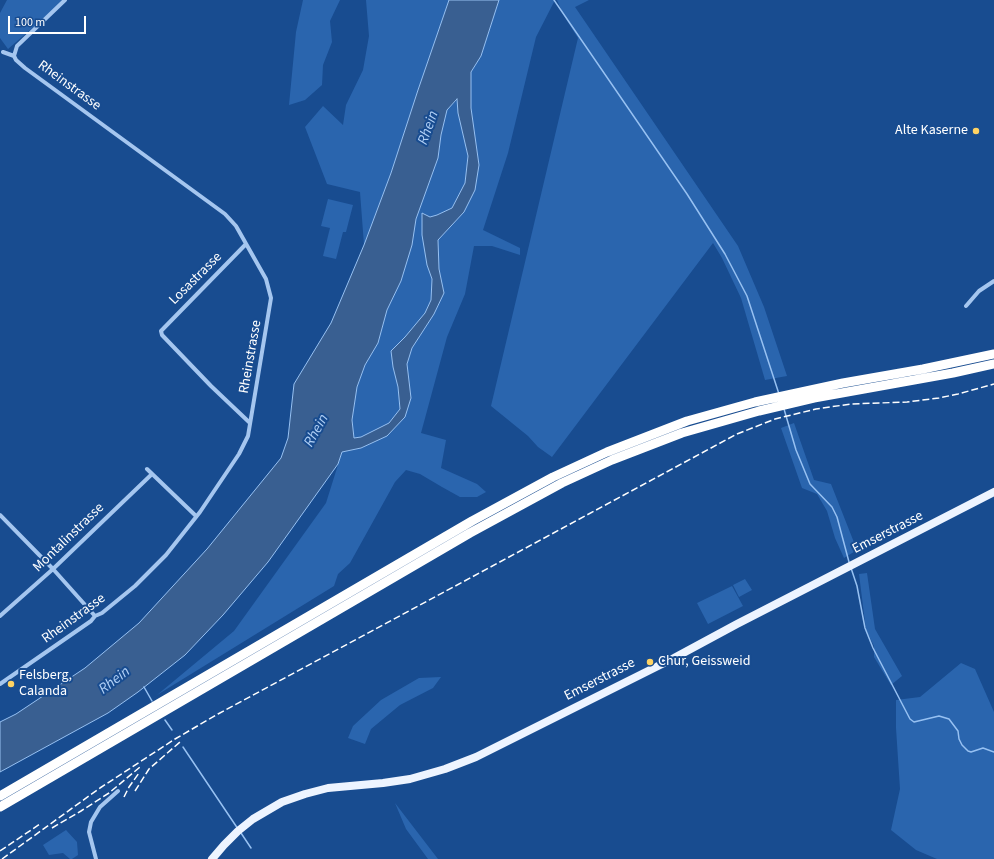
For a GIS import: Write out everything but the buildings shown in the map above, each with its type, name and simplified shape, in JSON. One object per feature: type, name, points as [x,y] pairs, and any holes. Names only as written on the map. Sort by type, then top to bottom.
[{"type":"highway","points":[[0,796],[510,500],[560,474],[608,452],[662,430],[781,401],[843,383],[994,354]]},
{"type":"highway","points":[[781,401],[953,373],[994,364]]},
{"type":"highway","points":[[0,807],[531,499],[625,454],[674,436],[723,415]]},
{"type":"main road","name":"Emserstrasse","points":[[212,859],[228,840],[253,819],[282,802],[305,794],[334,787],[410,779],[445,770],[471,759],[674,658],[994,492]]},
{"type":"street","points":[[14,56],[17,46],[65,0]]},
{"type":"street","name":"Rheinstrasse","points":[[0,684],[91,621],[95,616],[102,613],[135,586],[152,569],[200,512],[239,454],[248,436],[272,298],[268,284],[236,226],[225,214],[25,68],[16,60],[14,56],[3,52]]},
{"type":"street","name":"Losastrasse","points":[[246,244],[162,329],[161,333],[163,337],[211,386],[250,423]]},
{"type":"street","points":[[966,306],[979,291],[994,281]]},
{"type":"street","points":[[147,469],[196,516]]},
{"type":"street","name":"Montalinstrasse","points":[[0,616],[53,569],[152,474]]},
{"type":"street","points":[[0,515],[53,569],[95,616]]},
{"type":"street","points":[[96,859],[89,832],[91,822],[100,807],[118,791]]},
{"type":"shaded area","points":[[7,0],[65,0],[8,49],[0,38],[0,13]]},
{"type":"shaded area","points":[[303,0],[340,0],[330,21],[332,42],[323,65],[322,85],[305,100],[289,105],[296,32]]},
{"type":"shaded area","points":[[366,0],[449,0],[391,173],[364,245],[360,192],[327,184],[305,127],[323,106],[343,125],[346,105],[363,70],[369,36]]},
{"type":"shaded area","points":[[499,0],[555,0],[536,37],[508,153],[483,230],[520,248],[520,255],[492,246],[474,246],[465,294],[447,337],[421,433],[446,440],[441,468],[477,484],[486,492],[477,497],[460,497],[420,474],[406,470],[395,482],[350,563],[338,574],[334,586],[157,695],[234,631],[326,503],[342,452],[361,448],[387,436],[411,398],[407,364],[412,348],[434,314],[444,293],[439,269],[438,240],[464,212],[479,165],[471,108],[471,72],[481,56]]},
{"type":"shaded area","points":[[557,0],[589,0],[575,7],[738,246],[764,307],[787,376],[765,380],[741,298],[722,258],[713,243],[552,457],[538,447],[528,436],[491,406],[578,38],[564,16]]},
{"type":"shaded area","points":[[458,99],[458,113],[468,156],[465,183],[452,208],[430,217],[423,213],[427,265],[432,279],[431,300],[425,313],[391,351],[398,387],[400,409],[389,423],[361,437],[354,438],[352,420],[357,387],[365,365],[378,343],[387,310],[401,281],[416,219],[438,158],[441,135],[447,110]]},
{"type":"shaded area","points":[[328,199],[353,205],[346,232],[343,232],[336,259],[323,256],[330,228],[321,226]]},
{"type":"shaded area","points":[[794,423],[814,480],[831,484],[857,550],[844,558],[835,538],[827,511],[817,494],[802,488],[781,428]]},
{"type":"shaded area","points":[[867,573],[875,629],[902,676],[891,685],[874,657],[874,646],[866,630],[859,574]]},
{"type":"shaded area","points":[[745,579],[752,590],[739,597],[733,585]]},
{"type":"shaded area","points":[[732,586],[743,606],[708,624],[697,603]]},
{"type":"shaded area","points":[[961,663],[975,669],[994,712],[994,859],[937,859],[916,850],[891,830],[900,789],[896,728],[896,700],[920,697]]},
{"type":"shaded area","points":[[441,677],[433,688],[400,705],[371,729],[365,744],[348,738],[353,726],[381,700],[419,678]]},
{"type":"shaded area","points":[[395,803],[438,859],[428,859],[406,829]]},
{"type":"shaded area","points":[[66,830],[77,842],[78,855],[70,859],[63,853],[49,855],[43,845]]},
{"type":"water","name":"Rhein","points":[[449,0],[499,0],[481,56],[471,72],[471,108],[479,165],[475,190],[464,212],[438,240],[439,269],[444,293],[434,314],[412,348],[407,364],[411,398],[405,417],[387,436],[361,448],[342,452],[338,464],[268,562],[223,615],[185,655],[138,692],[108,713],[0,772],[0,722],[16,714],[85,668],[139,623],[207,549],[281,458],[288,438],[294,384],[331,323],[364,245],[391,173]],"holes":[[[457,99],[458,113],[468,156],[465,183],[452,208],[430,217],[422,213],[422,235],[427,265],[432,279],[431,300],[425,313],[391,351],[398,387],[400,409],[389,423],[361,437],[354,438],[352,420],[357,387],[365,365],[378,343],[387,310],[401,281],[412,245],[416,219],[438,158],[441,135],[447,110]]]},
{"type":"waterway","points":[[554,0],[687,194],[725,254],[747,296],[779,394]]},
{"type":"waterway","points":[[784,409],[796,450],[810,484],[832,507],[837,517],[849,562]]},
{"type":"waterway","points":[[851,568],[857,586],[865,628],[873,648],[910,719],[914,722],[939,716],[949,719],[958,731],[959,739],[962,745],[968,751],[971,752],[983,748],[994,752]]},
{"type":"waterway","points":[[144,687],[152,701]]},
{"type":"waterway","points":[[165,720],[172,730]]},
{"type":"waterway","points":[[183,747],[238,829]]},
{"type":"waterway","points":[[241,833],[251,848]]},
{"type":"railway","points":[[2,859],[100,788],[175,739],[218,714],[737,434],[775,419],[816,409],[851,404],[907,402],[939,398],[994,384]]},
{"type":"railway","points":[[135,791],[149,769],[180,742]]},
{"type":"railway","points":[[52,828],[109,793],[140,767]]},
{"type":"railway","points":[[124,797],[139,773]]},
{"type":"railway","points":[[0,851],[40,824]]},
{"type":"place","name":"Alte Kaserne","points":[[976,131]]},
{"type":"place","name":"Chur, Geissweid","points":[[650,662]]},
{"type":"place","name":"Felsberg, Calanda","points":[[11,684]]}]
